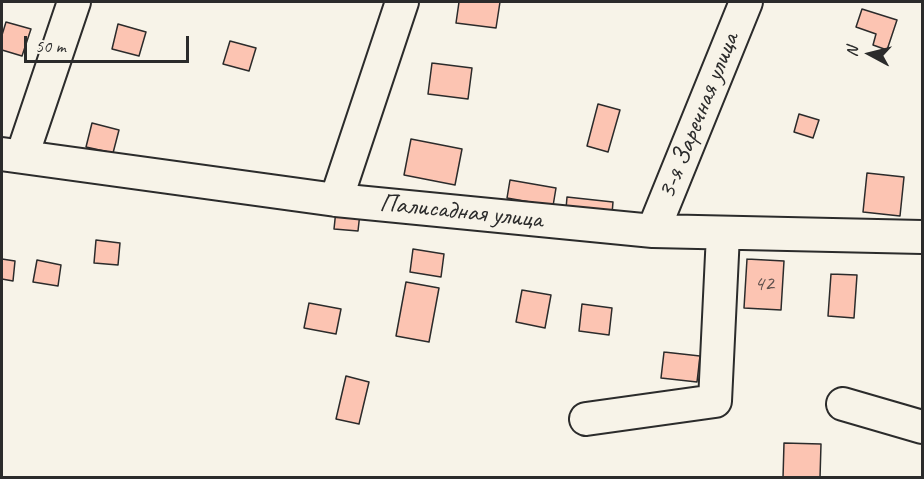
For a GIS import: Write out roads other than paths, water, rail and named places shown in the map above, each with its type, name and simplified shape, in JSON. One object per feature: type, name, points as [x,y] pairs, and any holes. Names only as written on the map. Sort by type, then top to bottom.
[{"type":"street","points":[[12,155],[74,2]]},
{"type":"street","points":[[336,200],[402,2]]},
{"type":"street","name":"3-я Заречная улица","points":[[653,231],[746,2]]},
{"type":"street","name":"Палисадная улица","points":[[12,155],[336,200],[653,231],[922,237]]},
{"type":"street","points":[[586,419],[715,401],[723,234]]},
{"type":"street","points":[[843,404],[922,427]]}]
